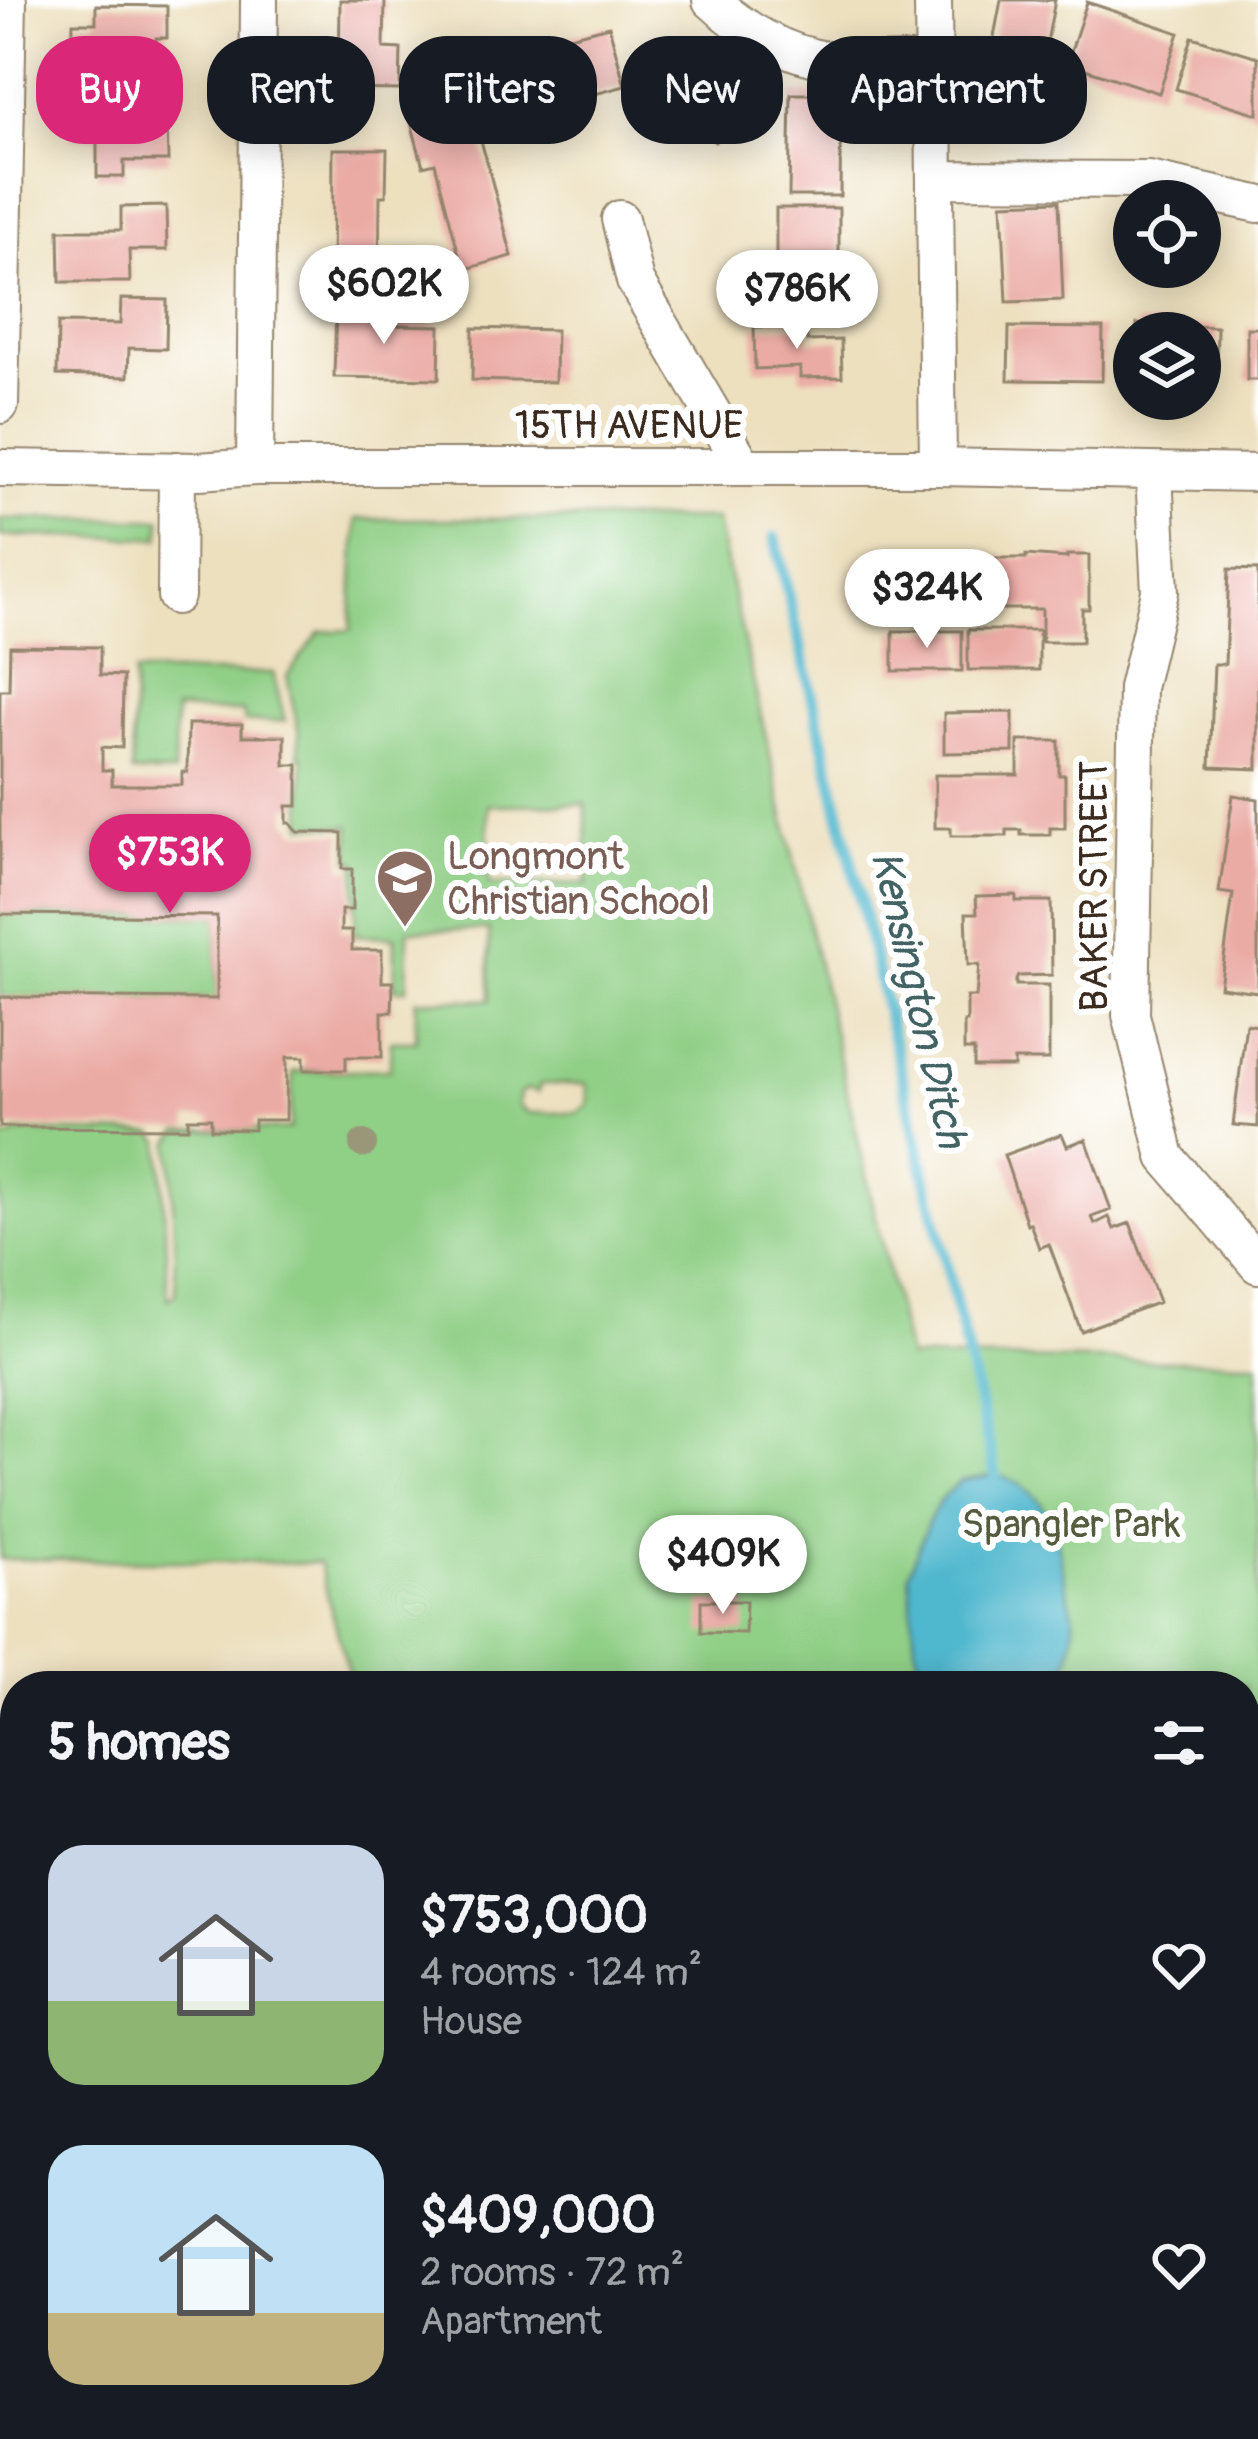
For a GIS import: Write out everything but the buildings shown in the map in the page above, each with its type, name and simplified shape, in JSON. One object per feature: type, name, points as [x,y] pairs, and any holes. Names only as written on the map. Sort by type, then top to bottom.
[{"type":"street","points":[[0,405],[8,0]]},
{"type":"street","points":[[255,467],[259,0]]},
{"type":"street","points":[[711,0],[770,42],[807,54]]},
{"type":"street","points":[[933,0],[933,36]]},
{"type":"street","points":[[934,144],[938,467]]},
{"type":"street","points":[[934,179],[1149,180],[1258,204]]},
{"type":"street","points":[[620,219],[635,281],[743,467]]},
{"type":"street","name":"15TH AVENUE","points":[[0,468],[938,467],[1258,473]]},
{"type":"street","points":[[176,596],[177,470]]},
{"type":"street","name":"BAKER STREET","points":[[1154,473],[1160,592],[1137,688],[1131,1015],[1166,1157],[1258,1265]]},
{"type":"green space","points":[[0,519],[161,519],[160,538],[0,536]]},
{"type":"green space","name":"Longmont Christian School","points":[[356,519],[716,519],[908,1358],[1258,1362],[1258,1671],[348,1671],[319,1563],[0,1559],[0,1138],[17,1132],[154,1133],[161,1141],[168,1299],[176,1294],[171,1142],[179,1131],[290,1129],[293,1072],[390,1069],[391,1041],[416,1041],[416,1000],[490,1000],[489,930],[408,930],[407,989],[395,989],[395,937],[355,935],[357,861],[350,860],[350,826],[303,825],[303,757],[299,756],[287,676],[320,632],[351,630]],"holes":[[[586,804],[587,884],[489,884],[488,805]],[[540,1084],[587,1084],[589,1104],[578,1113],[529,1113],[518,1104],[520,1093],[538,1092]]]},
{"type":"green space","points":[[134,673],[273,673],[285,721],[245,722],[243,712],[175,710],[174,773],[132,773]]},
{"type":"green space","points":[[0,914],[217,916],[217,999],[0,997]]},
{"type":"water","points":[[996,1475],[1015,1482],[1029,1491],[1048,1517],[1074,1619],[1065,1671],[924,1671],[915,1647],[909,1573],[929,1520],[942,1498],[961,1481]]},
{"type":"waterway","name":"Kensington Ditch","points":[[775,538],[996,1475]]},
{"type":"place","name":"Longmont Christian School","points":[[405,929]]},
{"type":"park label","name":"Spangler Park","points":[[1071,1524]]}]
